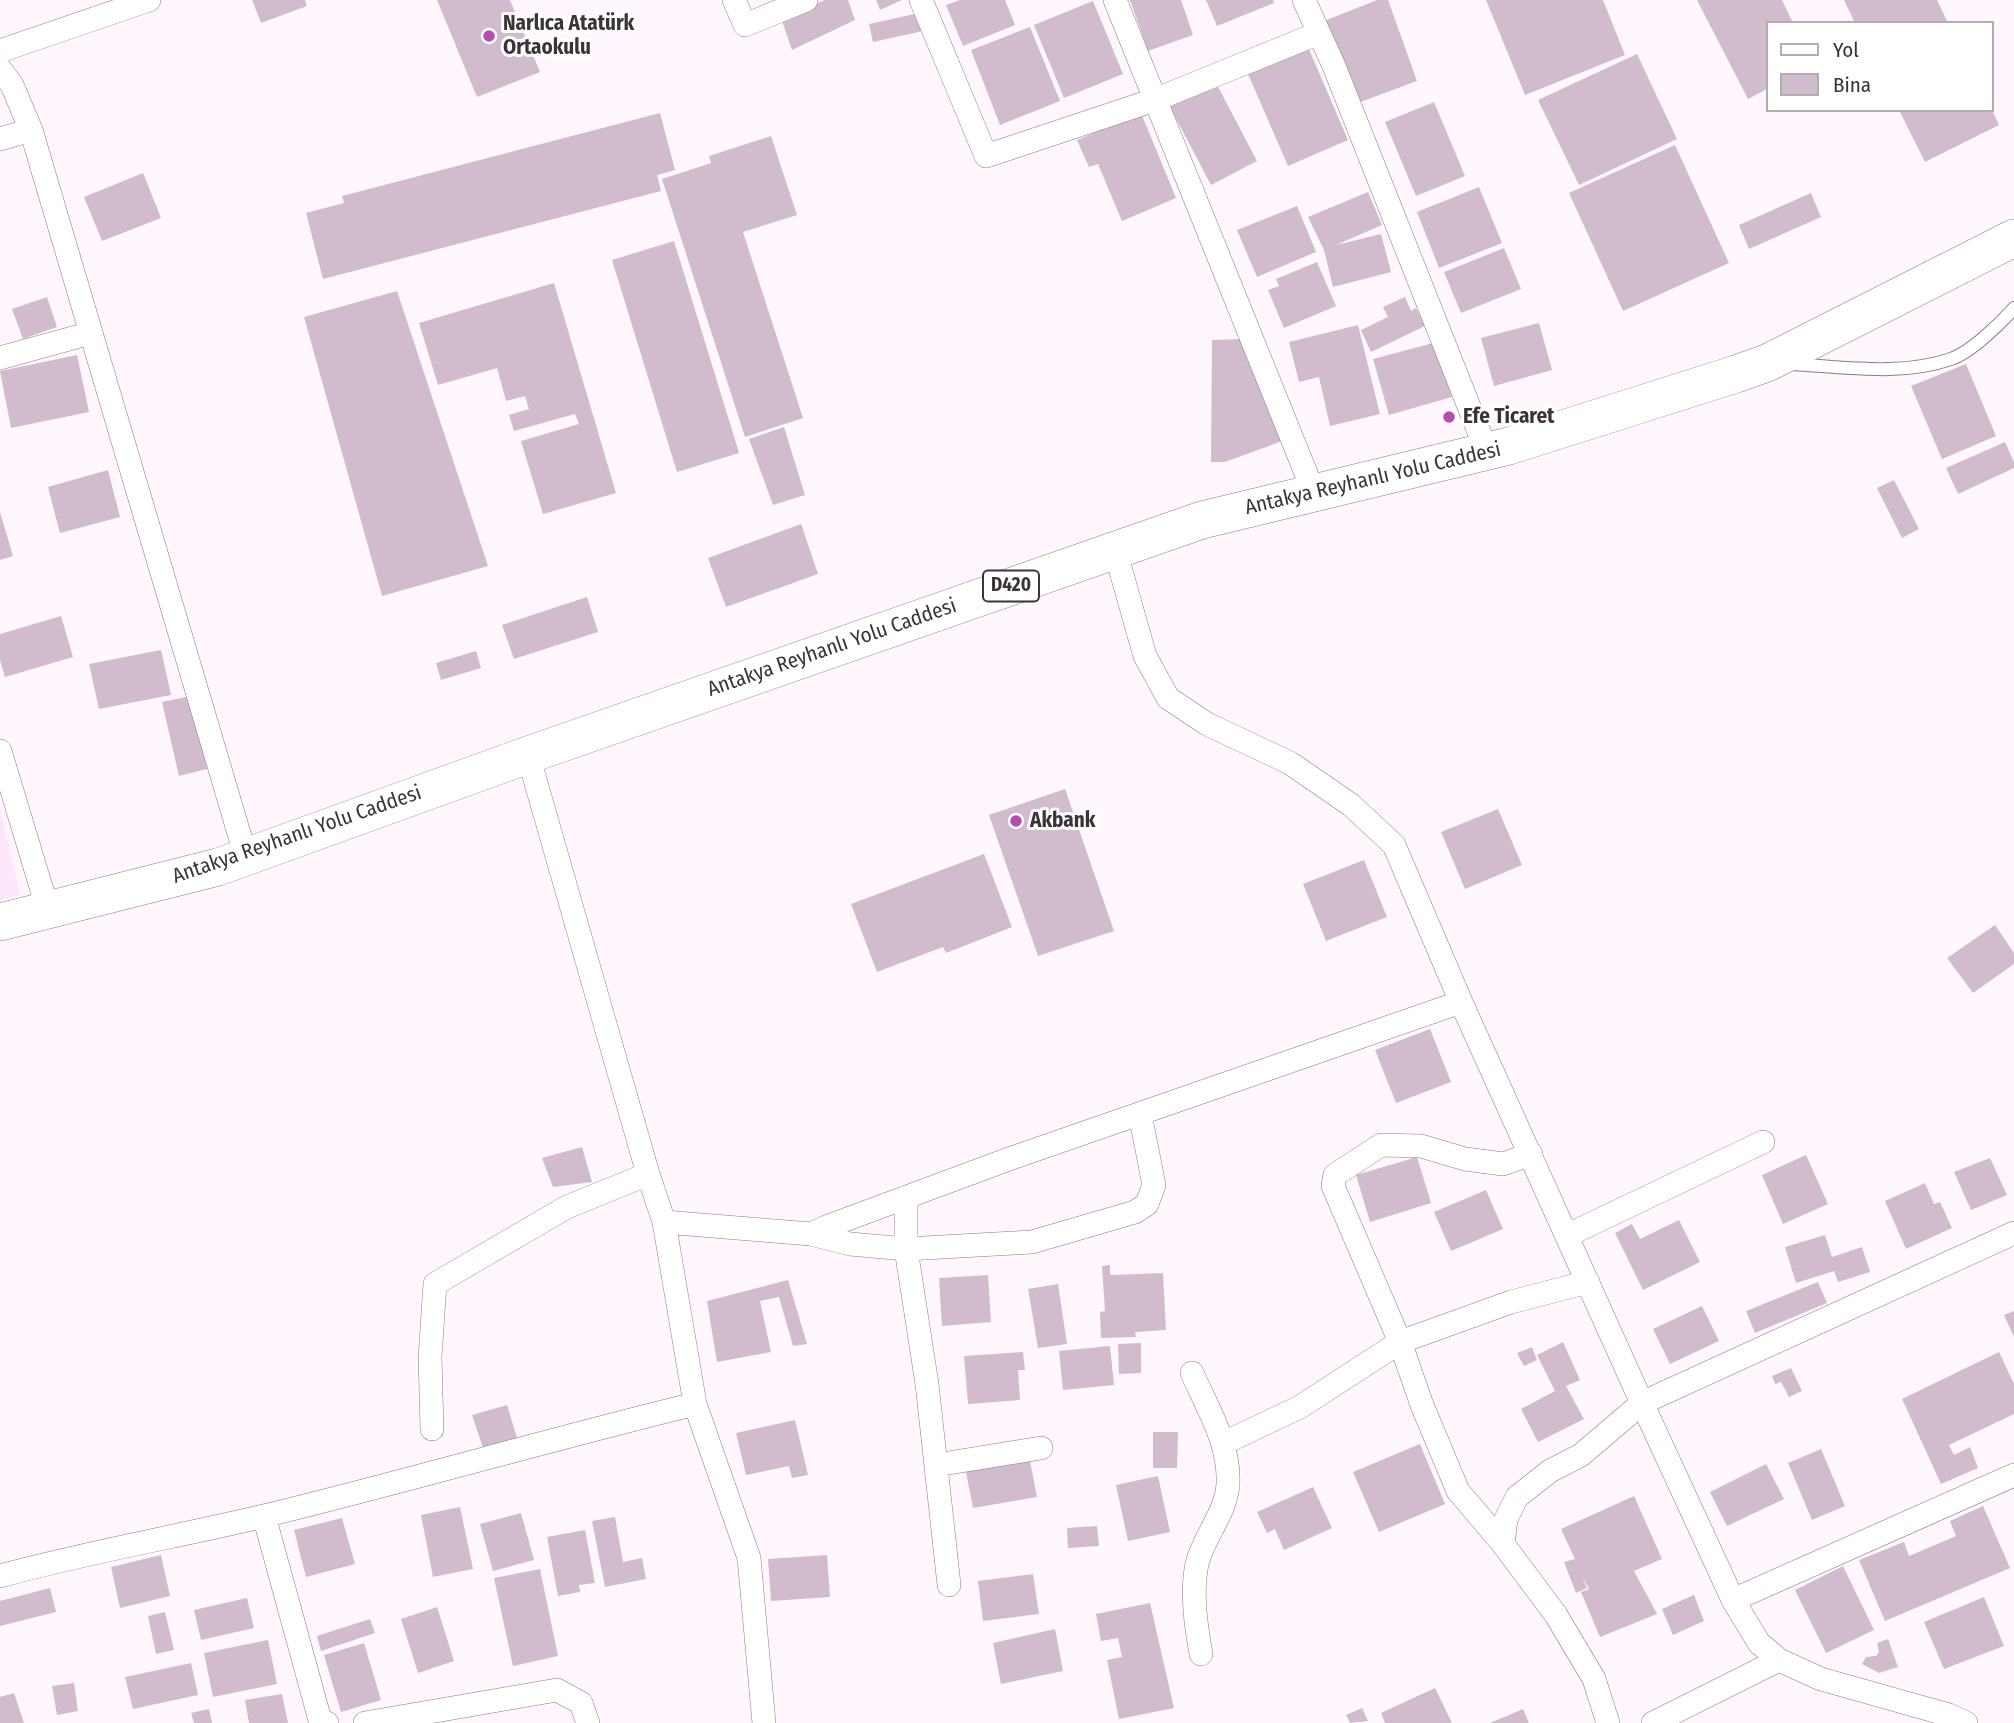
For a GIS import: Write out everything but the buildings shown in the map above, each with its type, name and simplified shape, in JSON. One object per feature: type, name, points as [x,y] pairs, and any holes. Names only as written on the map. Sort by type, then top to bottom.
[{"type":"main road","name":"Antakya Reyhanlı Yolu Caddesi","points":[[0,922],[218,867],[528,755],[1202,520],[1487,452],[1696,387],[1767,362],[2014,238]]},
{"type":"street","points":[[0,51],[149,0]]},
{"type":"street","points":[[734,0],[745,26],[806,0]]},
{"type":"street","points":[[920,0],[986,156],[1157,99],[1319,33]]},
{"type":"street","points":[[1115,0],[1314,493]]},
{"type":"street","points":[[1304,0],[1487,452]]},
{"type":"street","points":[[0,69],[12,85],[31,130],[246,857]]},
{"type":"street","points":[[0,139],[31,130]]},
{"type":"street","points":[[0,358],[91,333]]},
{"type":"street","points":[[1115,550],[1145,656],[1168,698],[1207,724],[1290,763],[1352,806],[1394,845],[1461,1002],[1642,1402],[1733,1600],[1759,1643],[1779,1660],[1821,1679],[1949,1715],[1966,1723]]},
{"type":"street","points":[[0,751],[48,910]]},
{"type":"street","points":[[528,755],[664,1222],[695,1404],[749,1558],[764,1723]]},
{"type":"street","points":[[811,1234],[906,1197],[1461,1002]]},
{"type":"street","points":[[664,1222],[811,1234],[850,1244],[906,1249],[1032,1242],[1135,1212],[1147,1204],[1154,1185],[1140,1114]]},
{"type":"street","points":[[1568,1235],[1763,1142]]},
{"type":"street","points":[[1531,1154],[1503,1164],[1465,1159],[1421,1146],[1381,1145],[1335,1175],[1332,1186],[1400,1342],[1422,1405],[1458,1491],[1503,1544],[1556,1615],[1594,1679],[1608,1723]]},
{"type":"street","points":[[432,1429],[430,1357],[435,1284],[567,1207],[648,1174]]},
{"type":"street","points":[[906,1197],[906,1249],[927,1384],[949,1585]]},
{"type":"street","points":[[1503,1544],[1506,1519],[1517,1497],[1550,1471],[1581,1454],[1642,1402],[2014,1233]]},
{"type":"street","points":[[1224,1443],[1300,1407],[1400,1342],[1511,1302],[1588,1282]]},
{"type":"street","points":[[1192,1373],[1224,1443],[1228,1485],[1221,1512],[1197,1563],[1195,1622],[1201,1654]]},
{"type":"street","points":[[0,1576],[67,1558],[264,1516],[695,1404]]},
{"type":"street","points":[[936,1465],[1041,1448]]},
{"type":"street","points":[[1733,1600],[2014,1475]]},
{"type":"street","points":[[264,1516],[320,1720],[327,1723]]},
{"type":"street","points":[[1653,1723],[1779,1660]]},
{"type":"street","points":[[365,1723],[557,1690],[581,1703],[588,1723]]},
{"type":"lane","points":[[1767,362],[1898,370],[1952,359],[1997,328],[2014,308]]},
{"type":"shaded area","points":[[0,809],[20,895],[0,900]]},
{"type":"place","name":"Narlıca Atatürk Ortaokulu","points":[[489,36]]},
{"type":"place","name":"Efe Ticaret","points":[[1449,417]]},
{"type":"place","name":"Akbank","points":[[1016,821]]}]
